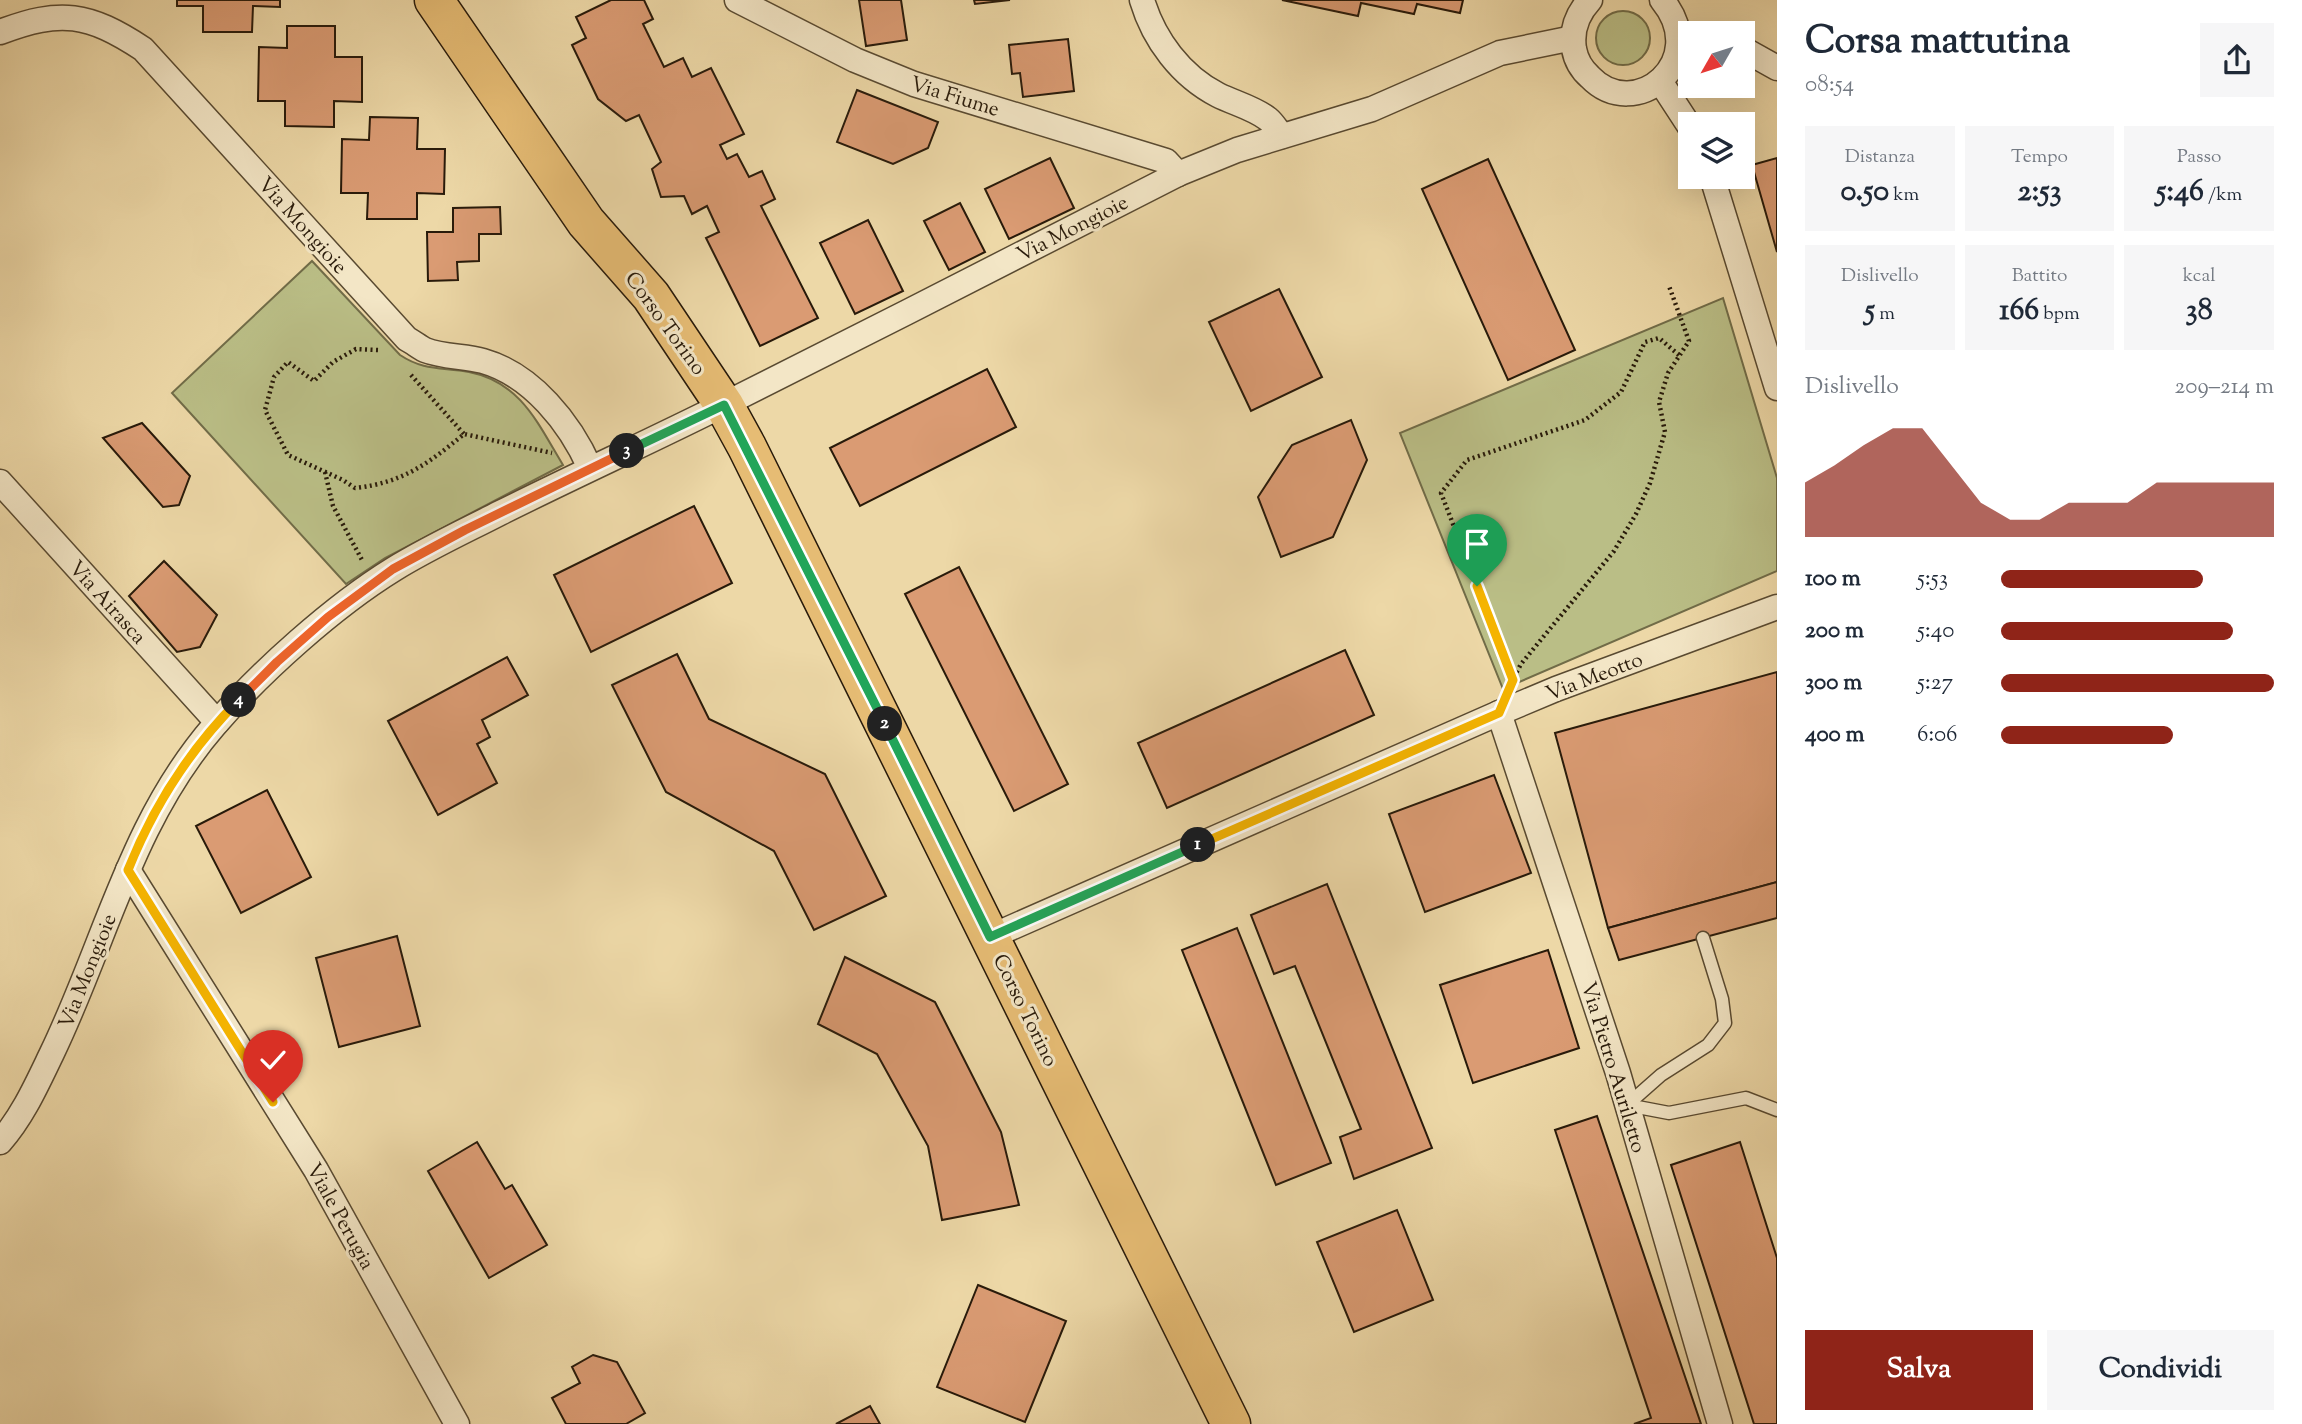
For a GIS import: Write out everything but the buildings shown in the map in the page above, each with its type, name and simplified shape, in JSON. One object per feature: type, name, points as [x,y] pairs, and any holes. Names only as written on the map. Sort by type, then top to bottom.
[{"type":"main road","name":"Corso Torino","points":[[434,0],[586,222],[651,296],[724,405],[1231,1424]]},
{"type":"street","name":"Via Fiume","points":[[737,0],[855,60],[914,84],[1166,161],[1178,174]]},
{"type":"street","points":[[1142,0],[1146,15],[1163,47],[1186,72],[1215,93],[1267,119],[1282,136]]},
{"type":"street","points":[[1590,0],[1576,22],[1573,38],[1575,55],[1583,70],[1595,83],[1628,93],[1645,89],[1660,81],[1678,55]]},
{"type":"street","points":[[1662,0],[1678,25]]},
{"type":"street","name":"Via Mongioie","points":[[0,32],[33,20],[63,16],[94,23],[121,34],[143,49],[407,339],[427,351],[481,360],[502,367],[522,379],[560,418],[589,464]]},
{"type":"street","name":"Via Mongioie","points":[[0,1142],[26,1107],[70,1016],[128,870],[161,799],[189,756],[217,722],[298,644],[328,617],[393,569],[589,464],[724,405],[1178,174],[1237,150],[1372,109],[1500,53],[1573,38]]},
{"type":"street","points":[[1755,56],[1777,68]]},
{"type":"street","points":[[1660,81],[1680,112]]},
{"type":"street","points":[[1716,189],[1777,388]]},
{"type":"street","name":"Via Airasca","points":[[0,482],[217,722]]},
{"type":"street","name":"Via Meotto","points":[[990,937],[1499,713],[1777,607]]},
{"type":"street","name":"Via Pietro Auriletto","points":[[1499,713],[1627,1105],[1720,1424]]},
{"type":"street","name":"Viale Perugia","points":[[128,870],[316,1170],[457,1424]]},
{"type":"lane","points":[[1627,1105],[1661,1075],[1707,1045],[1725,1023],[1722,999],[1703,938]]},
{"type":"lane","points":[[1627,1105],[1669,1113],[1746,1098],[1777,1110]]},
{"type":"path","points":[[1499,713],[1521,664],[1614,551],[1636,514],[1650,483],[1665,432],[1659,401],[1668,373],[1689,341],[1669,286]]},
{"type":"path","points":[[1513,680],[1441,493],[1467,460],[1585,420],[1621,392],[1645,342],[1659,338],[1680,356]]},
{"type":"path","points":[[388,350],[356,349],[333,362],[314,381],[288,362],[274,377],[265,410],[288,455],[355,488],[381,485],[428,464],[464,434]]},
{"type":"path","points":[[410,374],[464,434],[589,464]]},
{"type":"path","points":[[325,471],[333,506],[374,583]]},
{"type":"green space","points":[[1623,11],[1642,19],[1650,38],[1642,57],[1623,65],[1604,57],[1596,38],[1604,19]]},
{"type":"green space","points":[[312,261],[400,355],[417,364],[487,377],[515,395],[536,420],[563,465],[385,558],[346,584],[172,393]]},
{"type":"green space","points":[[1723,298],[1777,478],[1777,571],[1503,689],[1400,433]]},
{"type":"route","points":[[273,1102],[128,870],[161,799],[189,756],[217,722],[277,662],[328,617],[393,569],[590,468],[724,405],[990,937],[1499,713],[1513,680],[1477,586]]}]
